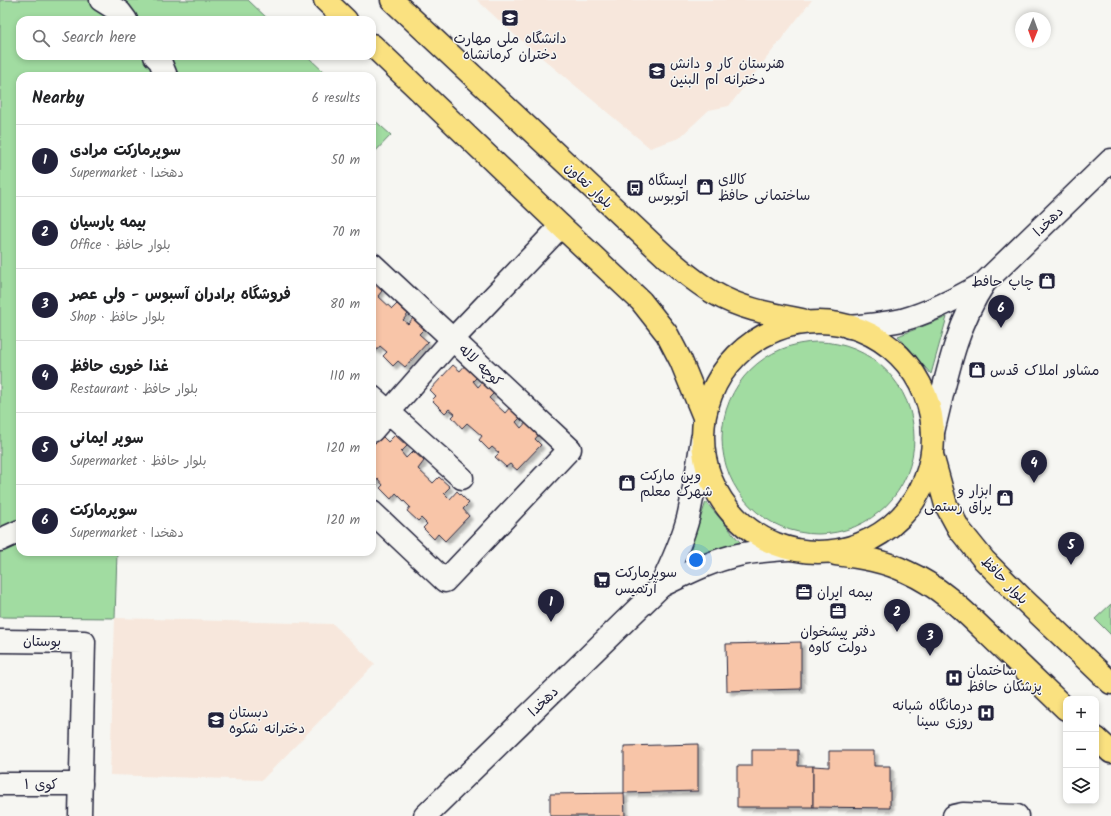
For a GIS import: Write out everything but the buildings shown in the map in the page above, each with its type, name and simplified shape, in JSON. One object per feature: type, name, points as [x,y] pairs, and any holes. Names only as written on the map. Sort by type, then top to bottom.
[{"type":"main road","points":[[325,0],[342,16]]},
{"type":"main road","name":"بلوار تعاون","points":[[392,0],[687,275],[714,293],[742,306],[768,314],[815,322]]},
{"type":"main road","points":[[376,49],[561,226],[629,288],[655,317],[667,334],[681,361],[704,418]]},
{"type":"main road","points":[[801,323],[832,323],[849,327],[878,339],[891,349],[908,366],[921,386],[931,416],[933,432],[932,455],[928,470],[920,491],[906,511],[884,532],[870,540],[841,550],[825,552],[808,552],[776,545],[749,530],[737,520],[718,497],[705,461],[702,439],[707,405],[717,380],[724,369],[742,350],[758,339],[776,330],[801,323]]},
{"type":"main road","name":"بلوار حافظ","points":[[932,455],[946,505],[959,529],[984,560],[1111,683]]},
{"type":"main road","points":[[825,552],[861,557],[907,571],[941,592],[961,608],[1063,706]]},
{"type":"main road","points":[[1099,741],[1111,752]]},
{"type":"street","points":[[101,0],[120,12],[123,16]]},
{"type":"street","points":[[159,60],[164,72]]},
{"type":"street","name":"دهخدا","points":[[985,282],[1111,160]]},
{"type":"street","name":"کوچه لاله","points":[[376,516],[445,581],[570,449],[453,339],[561,226]]},
{"type":"street","points":[[376,268],[453,339],[376,427]]},
{"type":"street","points":[[849,327],[888,323],[915,315],[946,303],[985,282]]},
{"type":"street","points":[[933,432],[956,344],[972,305],[985,282]]},
{"type":"street","points":[[376,401],[462,478]]},
{"type":"street","points":[[661,586],[674,559],[688,518],[702,439]]},
{"type":"street","points":[[0,540],[16,533]]},
{"type":"street","points":[[661,586],[688,572],[738,555],[759,551],[790,549]]},
{"type":"street","name":"دهخدا","points":[[425,816],[661,586]]},
{"type":"street","name":"بوستان","points":[[0,641],[84,642],[81,784]]},
{"type":"street","name":"کوی ۱","points":[[0,784],[81,784]]},
{"type":"street","points":[[80,816],[81,784]]},
{"type":"street","points":[[954,816],[963,814],[1017,816]]},
{"type":"shaded area","name":"هنرستان کار و دانش دخترانه ام البنین","points":[[477,0],[812,0],[729,106],[709,110],[679,138],[650,148],[517,37]]},
{"type":"shaded area","name":"دبستان دخترانه شکوه","points":[[115,618],[333,624],[375,664],[262,780],[110,775]]},
{"type":"green space","points":[[0,0],[248,0],[265,16],[16,16],[16,60],[311,60],[324,72],[16,72],[16,556],[117,556],[115,618],[0,617]]},
{"type":"green space","points":[[376,122],[391,135],[376,151]]},
{"type":"green space","points":[[947,317],[931,374],[898,336]]},
{"type":"green space","points":[[818,342],[837,344],[855,349],[871,358],[886,370],[898,385],[907,401],[912,419],[914,438],[912,457],[907,475],[898,491],[886,506],[871,518],[855,527],[837,532],[818,534],[799,532],[781,527],[765,518],[750,506],[738,491],[729,475],[724,457],[722,438],[724,419],[729,401],[738,385],[750,370],[765,358],[781,349],[799,344]]},
{"type":"green space","points":[[706,502],[740,542],[686,560]]},
{"type":"green space","points":[[1111,604],[1111,635],[1095,619]]},
{"type":"place","name":"دانشگاه ملی مهارت دختران کرمانشاه","points":[[510,18]]},
{"type":"place","name":"هنرستان کار و دانش دخترانه ام البنین","points":[[657,71]]},
{"type":"place","name":"کالای ساختمانی حافظ","points":[[705,187]]},
{"type":"place","name":"ایستگاه اتوبوس","points":[[635,188]]},
{"type":"place","name":"چاپ حافط","points":[[1047,281]]},
{"type":"place","name":"سوپرمارکت","points":[[1001,328]]},
{"type":"place","name":"مشاور املاک قدس","points":[[977,370]]},
{"type":"place","name":"وین مارکت شهرک معلم","points":[[627,483]]},
{"type":"place","name":"غذا خوری حافظ","points":[[1034,483]]},
{"type":"place","name":"ابزار و یراق رستمی","points":[[1005,498]]},
{"type":"place","name":"سوپر ایمانی","points":[[1071,565]]},
{"type":"place","name":"سوپرمارکت آرتمیس","points":[[602,580]]},
{"type":"place","name":"بیمه ایران","points":[[804,592]]},
{"type":"place","name":"دفتر پیشخوان دولت کاوه","points":[[838,611]]},
{"type":"place","name":"سوپرمارکت مرادی","points":[[551,622]]},
{"type":"place","name":"بیمه پارسیان","points":[[897,632]]},
{"type":"place","name":"فروشگاه برادران آسبوس - ولی عصر","points":[[930,656]]},
{"type":"place","name":"ساختمان پزشکان حافظ","points":[[954,678]]},
{"type":"place","name":"درمانگاه شبانه روزی سینا","points":[[986,713]]},
{"type":"place","name":"دبستان دخترانه شکوه","points":[[216,720]]}]
